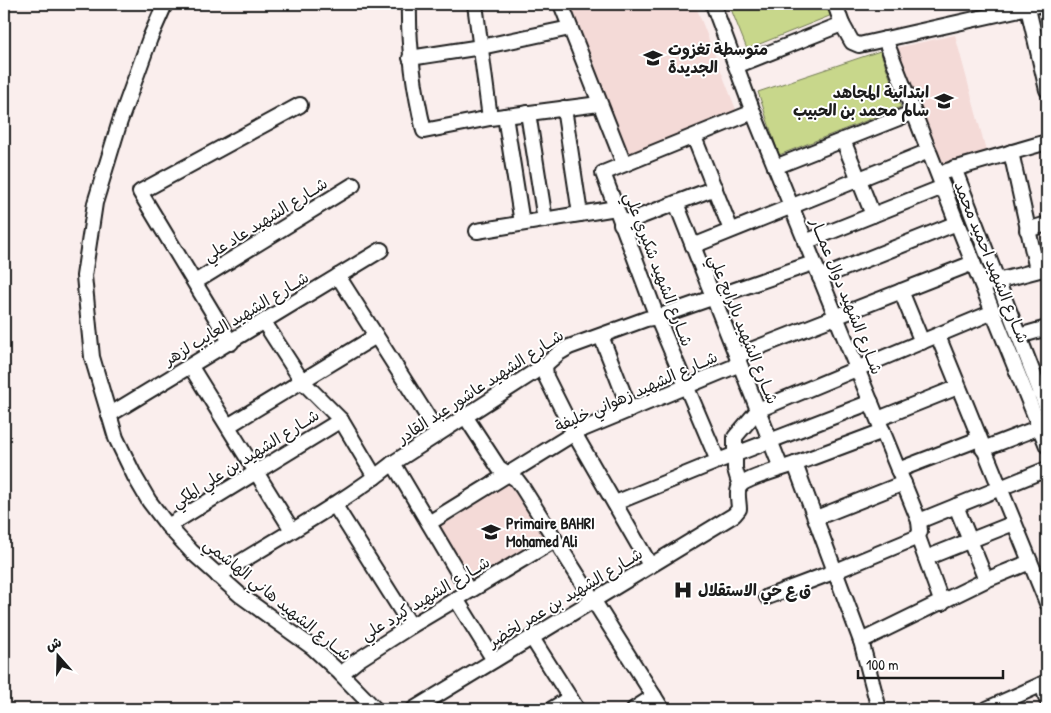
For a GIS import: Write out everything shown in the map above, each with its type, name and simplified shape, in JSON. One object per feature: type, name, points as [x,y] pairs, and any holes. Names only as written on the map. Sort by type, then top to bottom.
[{"type":"street","name":"شــارع الشهيد هاني الهاشمي","points":[[165,4],[150,38],[120,121],[95,203],[84,276],[92,357],[109,415],[116,438],[135,477],[149,501],[168,526],[192,552],[240,595],[312,647],[374,709]]},
{"type":"street","points":[[409,4],[410,58],[424,131],[490,118],[600,104]]},
{"type":"street","points":[[475,4],[490,118]]},
{"type":"street","points":[[561,4],[624,164],[753,112]]},
{"type":"street","name":"شــارع الشهيد دوال عمـــار","points":[[713,4],[753,112],[813,263],[858,368],[919,521],[920,531],[918,537],[942,603]]},
{"type":"street","points":[[835,4],[842,24],[852,42],[856,44],[1042,4]]},
{"type":"street","points":[[1028,6],[1047,90]]},
{"type":"street","points":[[736,66],[842,24]]},
{"type":"street","points":[[410,58],[570,28]]},
{"type":"street","name":"شــارع الشهيد احميد محمد","points":[[885,39],[993,312],[1042,402]]},
{"type":"street","points":[[231,343],[140,192],[300,105]]},
{"type":"street","points":[[564,108],[580,214]]},
{"type":"street","points":[[775,167],[914,112]]},
{"type":"street","points":[[528,113],[545,220]]},
{"type":"street","points":[[505,116],[522,223]]},
{"type":"street","points":[[694,137],[731,230]]},
{"type":"street","points":[[843,140],[873,215]]},
{"type":"street","points":[[805,242],[873,215],[940,181],[954,168],[1047,142]]},
{"type":"street","points":[[693,246],[929,151]]},
{"type":"street","points":[[982,285],[1042,269],[1027,230],[1011,152]]},
{"type":"street","name":"شــارع الشهيد شكيري علي","points":[[624,164],[603,173],[657,317],[718,461]]},
{"type":"street","name":"شــارع الشهيد احميد محمد","points":[[954,168],[1019,336],[1042,402],[1040,427],[1047,446]]},
{"type":"street","name":"شــارع الشهيد عاد علي","points":[[195,282],[353,185]]},
{"type":"street","points":[[621,224],[714,188]]},
{"type":"street","name":"شــارع الشهيد بالرابح علي","points":[[676,203],[781,468]]},
{"type":"street","points":[[477,231],[616,208]]},
{"type":"street","points":[[820,278],[957,223]]},
{"type":"street","points":[[1027,230],[1047,224]]},
{"type":"street","name":"شــارع الشهيد العايب لزهر","points":[[109,415],[231,343],[381,250]]},
{"type":"street","name":"شــارع الشهيد عاشور عبد القادر","points":[[218,576],[334,504],[438,433],[545,365],[569,347],[813,263]]},
{"type":"street","name":"شــارع الشهيد زهواني خليفة","points":[[429,523],[574,433],[733,367],[738,362],[741,354],[974,263]]},
{"type":"street","points":[[338,276],[438,433]]},
{"type":"street","points":[[901,291],[922,342]]},
{"type":"street","points":[[958,387],[881,425],[795,464],[740,486],[735,469],[735,437],[758,410],[993,312]]},
{"type":"street","points":[[264,322],[302,381],[341,420],[375,477]]},
{"type":"street","points":[[1019,336],[1047,328]]},
{"type":"street","points":[[228,426],[376,336]]},
{"type":"street","points":[[601,336],[630,410]]},
{"type":"street","points":[[938,336],[1047,603]]},
{"type":"street","points":[[545,365],[546,378],[574,433],[650,565]]},
{"type":"street","points":[[191,367],[292,530]]},
{"type":"street","points":[[614,503],[770,440],[871,402]]},
{"type":"street","points":[[465,416],[498,468],[516,479],[522,487],[662,709]]},
{"type":"street","name":"شــارع الشهيد بن علي المكي","points":[[168,526],[341,420]]},
{"type":"street","points":[[816,518],[901,476],[981,444],[1040,427]]},
{"type":"street","points":[[393,463],[469,591]]},
{"type":"street","points":[[795,464],[861,640],[879,709]]},
{"type":"street","points":[[919,521],[1047,469]]},
{"type":"street","name":"شــارع الشهيد بن عمر لخضر","points":[[414,709],[734,515],[739,509],[738,491],[740,486]]},
{"type":"street","points":[[334,504],[411,626]]},
{"type":"street","points":[[956,506],[986,580]]},
{"type":"street","points":[[926,558],[1014,523]]},
{"type":"street","points":[[767,597],[918,537]]},
{"type":"street","name":"شــارع الشهيد كيرد علي","points":[[341,674],[358,660],[411,626],[555,540]]},
{"type":"street","points":[[861,640],[942,603],[986,580],[1030,562]]},
{"type":"street","points":[[456,599],[494,660]]},
{"type":"street","points":[[532,638],[573,703],[552,709]]},
{"type":"street","points":[[987,709],[1045,683],[1047,700]]},
{"type":"street","points":[[634,709],[654,696]]},
{"type":"shaded area","name":"متوسطة تغزوت الجديدة","points":[[568,4],[695,4],[737,112],[627,157]]},
{"type":"shaded area","name":"ابتدائية المجاهد سالم محمد بن الحبيب","points":[[955,35],[987,154],[939,167],[895,48]]},
{"type":"shaded area","name":"Primaire BAHRI Mohamed Ali","points":[[510,481],[545,539],[472,583],[437,526],[448,519],[452,520],[463,513],[465,509]]},
{"type":"green space","points":[[729,4],[828,4],[832,15],[747,49]]},
{"type":"green space","points":[[880,51],[901,107],[779,155],[758,92]]},
{"type":"place","name":"متوسطة تغزوت الجديدة","points":[[653,58]]},
{"type":"place","name":"ابتدائية المجاهد سالم محمد بن الحبيب","points":[[944,101]]},
{"type":"place","name":"Primaire BAHRI Mohamed Ali","points":[[491,532]]},
{"type":"place","name":"ق ع حي الاستقلال","points":[[683,590]]}]
